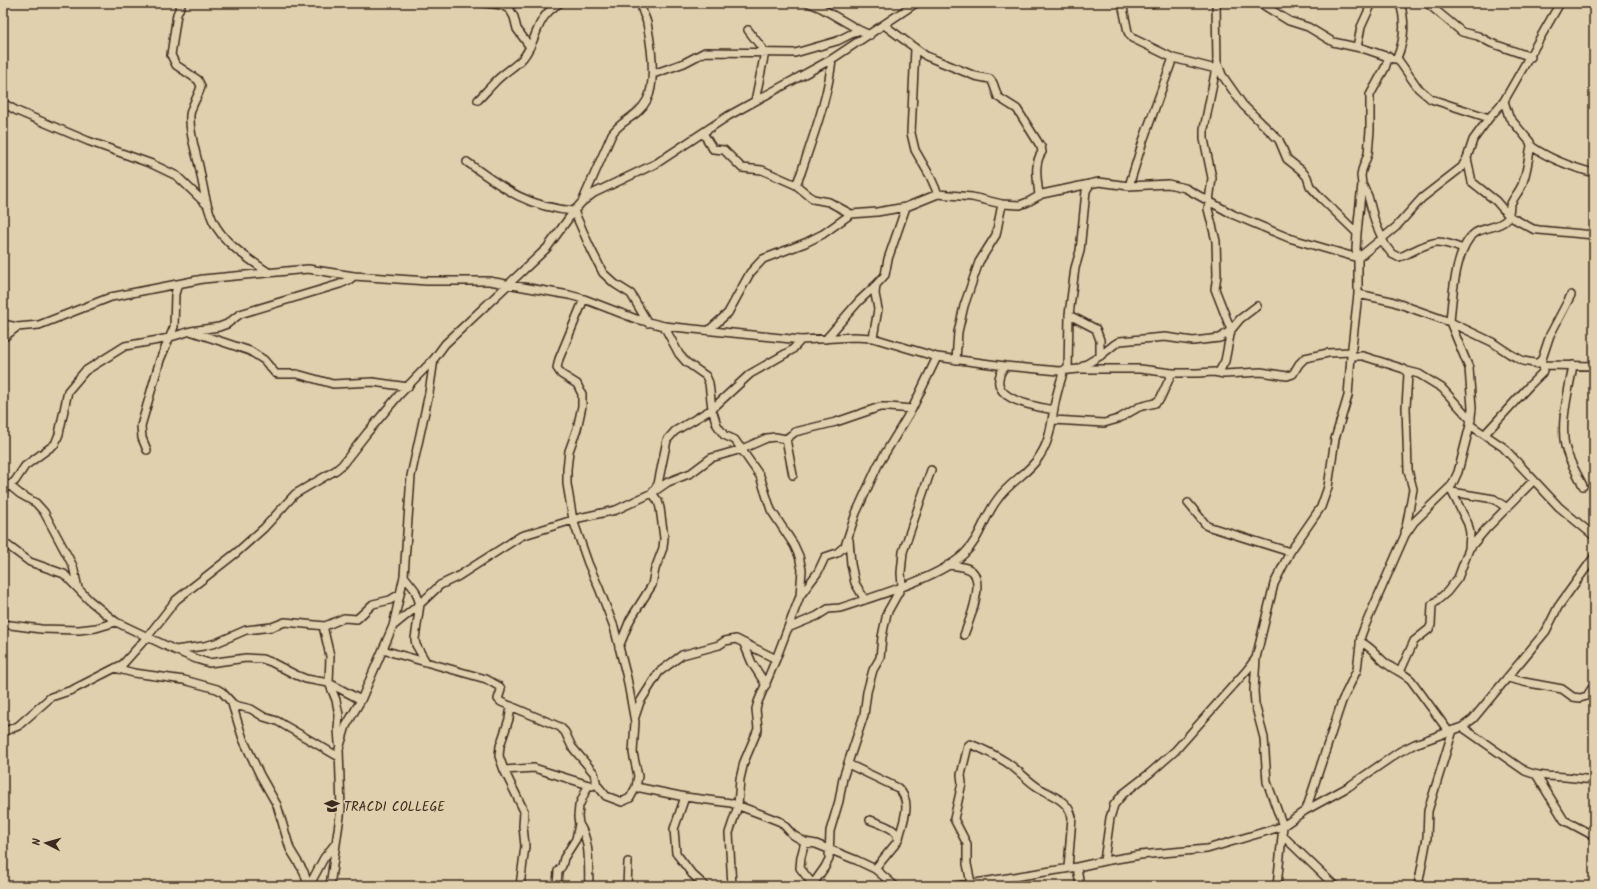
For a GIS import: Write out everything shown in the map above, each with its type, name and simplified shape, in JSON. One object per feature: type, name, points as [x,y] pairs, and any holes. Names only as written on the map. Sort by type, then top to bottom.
[{"type":"street","points":[[182,3],[177,14],[171,55],[176,65],[198,80],[201,86],[191,109],[190,119],[192,138],[208,205],[214,222],[234,248],[268,272]]},
{"type":"street","points":[[484,3],[502,5],[510,10],[514,17],[517,29],[530,47]]},
{"type":"street","points":[[478,100],[495,82],[522,59],[530,47],[541,20],[552,8],[560,3]]},
{"type":"street","points":[[582,202],[612,134],[619,126],[637,114],[647,100],[652,74],[647,26],[641,13],[642,3]]},
{"type":"street","points":[[809,3],[822,8],[870,35]]},
{"type":"street","points":[[3,732],[18,726],[51,697],[72,690],[123,664],[129,659],[176,600],[236,553],[264,528],[288,499],[342,465],[399,395],[434,359],[444,344],[547,248],[582,202],[594,193],[656,163],[755,101],[832,59],[916,3]]},
{"type":"street","points":[[1122,3],[1128,32],[1132,38],[1173,58],[1217,66]]},
{"type":"street","points":[[1145,3],[1153,3]]},
{"type":"street","points":[[1216,3],[1217,66],[1204,129],[1204,139],[1212,178],[1208,209],[1216,247],[1216,289],[1232,330],[1225,361],[1220,372]]},
{"type":"street","points":[[1260,3],[1289,21],[1308,27],[1333,42],[1357,47],[1389,56],[1394,59],[1397,58]]},
{"type":"street","points":[[1357,47],[1361,27],[1372,3]]},
{"type":"street","points":[[1397,58],[1402,44],[1404,29],[1404,15],[1400,3]]},
{"type":"street","points":[[1427,3],[1462,32],[1478,36],[1491,43],[1531,56]]},
{"type":"street","points":[[1358,258],[1400,224],[1422,198],[1459,170],[1467,158],[1473,140],[1504,101],[1560,3]]},
{"type":"street","points":[[884,25],[926,56],[975,76],[990,79],[993,83],[998,98],[1017,109],[1041,147],[1042,152],[1037,158],[1036,165],[1039,196]]},
{"type":"street","points":[[748,30],[765,52],[755,101]]},
{"type":"street","points":[[652,74],[684,63],[705,52],[738,54],[765,52],[795,53],[841,39],[859,30]]},
{"type":"street","points":[[915,48],[911,133],[915,150],[930,176],[938,194]]},
{"type":"street","points":[[1277,886],[1283,826],[1267,782],[1264,738],[1255,704],[1254,691],[1256,658],[1273,587],[1290,552],[1321,507],[1328,487],[1335,439],[1347,400],[1358,294],[1358,258],[1356,250],[1357,233],[1362,170],[1368,154],[1370,95],[1385,68],[1389,56]]},
{"type":"street","points":[[1129,186],[1173,58]]},
{"type":"street","points":[[1397,58],[1418,88],[1432,99],[1489,118]]},
{"type":"street","points":[[796,185],[801,174],[830,80],[832,59]]},
{"type":"street","points":[[1217,66],[1239,100],[1279,140],[1286,159],[1301,170],[1307,177],[1310,186],[1357,233]]},
{"type":"street","points":[[1306,810],[1342,701],[1356,670],[1360,642],[1364,628],[1405,535],[1414,522],[1451,490],[1458,472],[1472,408],[1469,368],[1450,322],[1454,287],[1459,262],[1463,249],[1473,235],[1482,230],[1500,224],[1509,216],[1511,204],[1523,181],[1531,146],[1529,139],[1508,117],[1504,101]]},
{"type":"street","points":[[3,103],[17,111],[152,164],[178,176],[208,205]]},
{"type":"street","points":[[703,133],[713,149],[724,150],[742,168],[762,170],[796,185],[813,198],[828,202],[851,214]]},
{"type":"street","points":[[1531,146],[1542,154],[1564,164],[1594,173]]},
{"type":"street","points":[[1467,158],[1472,182],[1496,201],[1509,216],[1533,229],[1594,235]]},
{"type":"street","points":[[467,162],[502,188],[521,198],[555,209],[574,211]]},
{"type":"street","points":[[709,330],[728,313],[750,273],[763,259],[805,243],[823,234],[851,214],[878,212],[906,207],[938,194],[972,198],[1002,204],[1024,204],[1039,196],[1099,182],[1129,186],[1168,184],[1185,188],[1234,215],[1289,238],[1358,258]]},
{"type":"street","points":[[788,628],[818,616],[828,609],[840,608],[865,600],[922,578],[948,565],[964,554],[980,531],[997,499],[1038,458],[1049,438],[1054,410],[1066,370],[1069,315],[1075,268],[1080,251],[1086,191],[1090,184]]},
{"type":"street","points":[[1362,184],[1368,196],[1374,222],[1386,247],[1392,254],[1398,257],[1427,243],[1437,241],[1446,242],[1463,249]]},
{"type":"street","points":[[956,360],[958,332],[964,306],[978,262],[996,235],[1002,204]]},
{"type":"street","points":[[826,339],[859,301],[886,275],[888,259],[906,207]]},
{"type":"street","points":[[574,211],[603,273],[615,284],[632,294],[648,323]]},
{"type":"street","points":[[3,324],[17,327],[39,325],[111,297],[203,279],[308,268],[354,276],[427,281],[488,281],[584,299],[648,323],[664,326],[801,340],[854,337],[873,338],[937,357],[1005,366],[1066,370],[1140,369],[1172,373],[1220,372],[1224,374],[1260,372],[1286,376],[1293,374],[1305,358],[1328,353],[1351,354],[1363,356],[1419,374],[1442,388],[1470,422],[1503,447],[1572,519],[1594,536]]},
{"type":"street","points":[[78,588],[73,566],[44,512],[36,503],[6,488],[17,478],[25,466],[55,444],[59,434],[68,391],[85,371],[125,346],[191,331],[219,327],[227,324],[240,314],[340,284],[354,276]]},
{"type":"street","points":[[147,450],[142,438],[141,426],[160,360],[170,337],[174,323],[175,294],[178,284]]},
{"type":"street","points":[[873,338],[878,308],[875,294],[876,285]]},
{"type":"street","points":[[1358,294],[1391,301],[1450,322],[1492,342],[1516,358],[1541,364],[1594,366]]},
{"type":"street","points":[[1485,434],[1542,373],[1541,364],[1548,339],[1571,295]]},
{"type":"street","points":[[504,770],[534,768],[557,774],[593,785],[606,796],[622,802],[630,798],[636,787],[638,776],[633,753],[634,719],[627,678],[614,627],[588,563],[573,520],[567,484],[569,451],[577,429],[582,406],[582,394],[577,384],[561,374],[557,368],[559,359],[584,299]]},
{"type":"street","points":[[1079,369],[1120,341],[1165,337],[1201,341],[1220,338],[1232,330],[1240,319],[1258,306]]},
{"type":"street","points":[[1069,315],[1093,326],[1096,329],[1100,340],[1100,356]]},
{"type":"street","points":[[664,326],[679,354],[686,362],[706,376],[712,409],[718,424],[724,435],[735,440],[760,476],[771,510],[794,545],[799,556],[802,570],[800,596],[756,709],[758,729],[744,762],[738,806],[730,829],[729,839],[732,886]]},
{"type":"street","points":[[3,338],[17,327]]},
{"type":"street","points":[[191,331],[250,351],[264,360],[275,373],[278,374],[296,374],[333,384],[372,382],[408,387]]},
{"type":"street","points":[[652,493],[658,484],[668,440],[675,431],[712,409],[750,374],[792,350],[801,340]]},
{"type":"street","points":[[800,596],[818,572],[825,557],[840,551],[845,546],[849,538],[856,513],[878,465],[912,409],[937,357]]},
{"type":"street","points":[[339,749],[346,726],[361,700],[393,626],[404,576],[411,476],[429,393],[434,359]]},
{"type":"street","points":[[1573,365],[1564,418],[1564,437],[1568,456],[1583,486]]},
{"type":"street","points":[[1005,366],[998,375],[999,384],[1003,393],[1028,405],[1054,410]]},
{"type":"street","points":[[1405,535],[1413,489],[1408,470],[1406,407],[1409,377],[1407,371]]},
{"type":"street","points":[[1053,420],[1104,423],[1118,419],[1139,407],[1155,403],[1160,399],[1172,373]]},
{"type":"street","points":[[393,626],[440,585],[456,577],[521,536],[573,520],[616,510],[652,493],[668,482],[691,473],[711,458],[742,449],[767,438],[786,438],[799,431],[836,422],[880,407],[912,409]]},
{"type":"street","points":[[786,438],[793,475]]},
{"type":"street","points":[[804,842],[800,868],[814,885],[829,859],[832,823],[848,764],[864,715],[867,692],[873,670],[880,658],[881,640],[886,619],[902,586],[901,573],[903,552],[931,470]]},
{"type":"street","points":[[1469,549],[1534,480]]},
{"type":"street","points":[[1451,490],[1494,499],[1507,508]]},
{"type":"street","points":[[1400,672],[1414,641],[1429,629],[1431,625],[1432,605],[1447,592],[1458,578],[1469,549],[1470,532],[1468,524],[1451,490]]},
{"type":"street","points":[[619,648],[630,620],[652,585],[655,569],[663,548],[664,538],[660,508],[658,501],[652,493]]},
{"type":"street","points":[[1188,503],[1206,526],[1290,552]]},
{"type":"street","points":[[849,538],[851,564],[855,583],[865,600]]},
{"type":"street","points":[[3,542],[30,562],[64,574],[89,600],[116,622],[175,650],[196,659],[209,662],[246,658],[262,659],[306,679],[329,683],[361,700]]},
{"type":"street","points":[[956,886],[1077,867],[1140,855],[1215,848],[1283,826],[1306,810],[1348,787],[1399,752],[1415,744],[1462,727],[1473,719],[1546,631],[1558,608],[1594,557]]},
{"type":"street","points":[[948,565],[967,568],[973,572],[976,577],[978,587],[964,635]]},
{"type":"street","points":[[404,576],[415,590],[420,604],[415,639],[416,645],[426,662]]},
{"type":"street","points":[[175,650],[210,645],[246,630],[272,627],[285,622],[327,626],[346,618],[357,618],[373,604],[390,600],[400,594]]},
{"type":"street","points":[[3,624],[41,629],[79,630],[96,628],[116,622]]},
{"type":"street","points":[[323,626],[330,656],[329,683],[336,700],[339,714],[338,729],[341,809],[330,886]]},
{"type":"street","points":[[634,719],[640,702],[655,678],[662,669],[679,657],[732,640],[741,641],[744,644],[776,659]]},
{"type":"street","points":[[1360,642],[1369,646],[1387,664],[1411,680],[1451,731]]},
{"type":"street","points":[[744,644],[752,663],[766,685]]},
{"type":"street","points":[[383,650],[490,682],[500,687],[501,690],[498,699],[501,702],[542,720],[551,722],[563,729],[572,747],[594,773],[593,785],[586,790],[579,806],[579,824],[574,844],[564,858],[562,866],[558,872],[557,886]]},
{"type":"street","points":[[1104,861],[1110,818],[1114,805],[1123,794],[1175,751],[1256,658]]},
{"type":"street","points":[[114,668],[134,673],[184,680],[211,687],[222,692],[232,704],[243,739],[256,767],[277,805],[290,849],[304,872],[309,886]]},
{"type":"street","points":[[1508,678],[1562,689],[1573,696],[1580,698],[1587,696],[1594,685]]},
{"type":"street","points":[[232,704],[251,709],[264,717],[277,721],[339,757]]},
{"type":"street","points":[[510,706],[509,718],[500,746],[499,756],[504,770],[524,811],[523,826],[525,846],[520,886]]},
{"type":"street","points":[[1462,727],[1525,770],[1537,776],[1591,780],[1594,787]]},
{"type":"street","points":[[1418,886],[1427,838],[1428,811],[1451,731]]},
{"type":"street","points":[[971,883],[967,864],[967,844],[954,819],[962,783],[961,775],[968,746],[970,744],[988,751],[1006,762],[1036,786],[1060,799],[1071,809],[1072,817],[1068,868]]},
{"type":"street","points":[[848,764],[898,788],[903,793],[907,808],[897,842],[875,869]]},
{"type":"street","points":[[1537,776],[1564,820],[1594,836]]},
{"type":"street","points":[[636,787],[685,797],[731,803],[780,822],[793,835],[804,842],[816,844],[875,869],[894,886]]},
{"type":"street","points":[[685,797],[674,829],[676,853],[692,874],[705,886]]},
{"type":"street","points":[[870,820],[898,833],[899,838]]},
{"type":"street","points":[[579,824],[585,833],[586,839],[589,886]]},
{"type":"street","points":[[1283,836],[1335,886]]},
{"type":"street","points":[[309,886],[324,858],[336,844]]},
{"type":"street","points":[[627,886],[628,862]]},
{"type":"street","points":[[1077,867],[1080,886]]},
{"type":"place","name":"TRACDI COLLEGE","points":[[332,806]]}]
